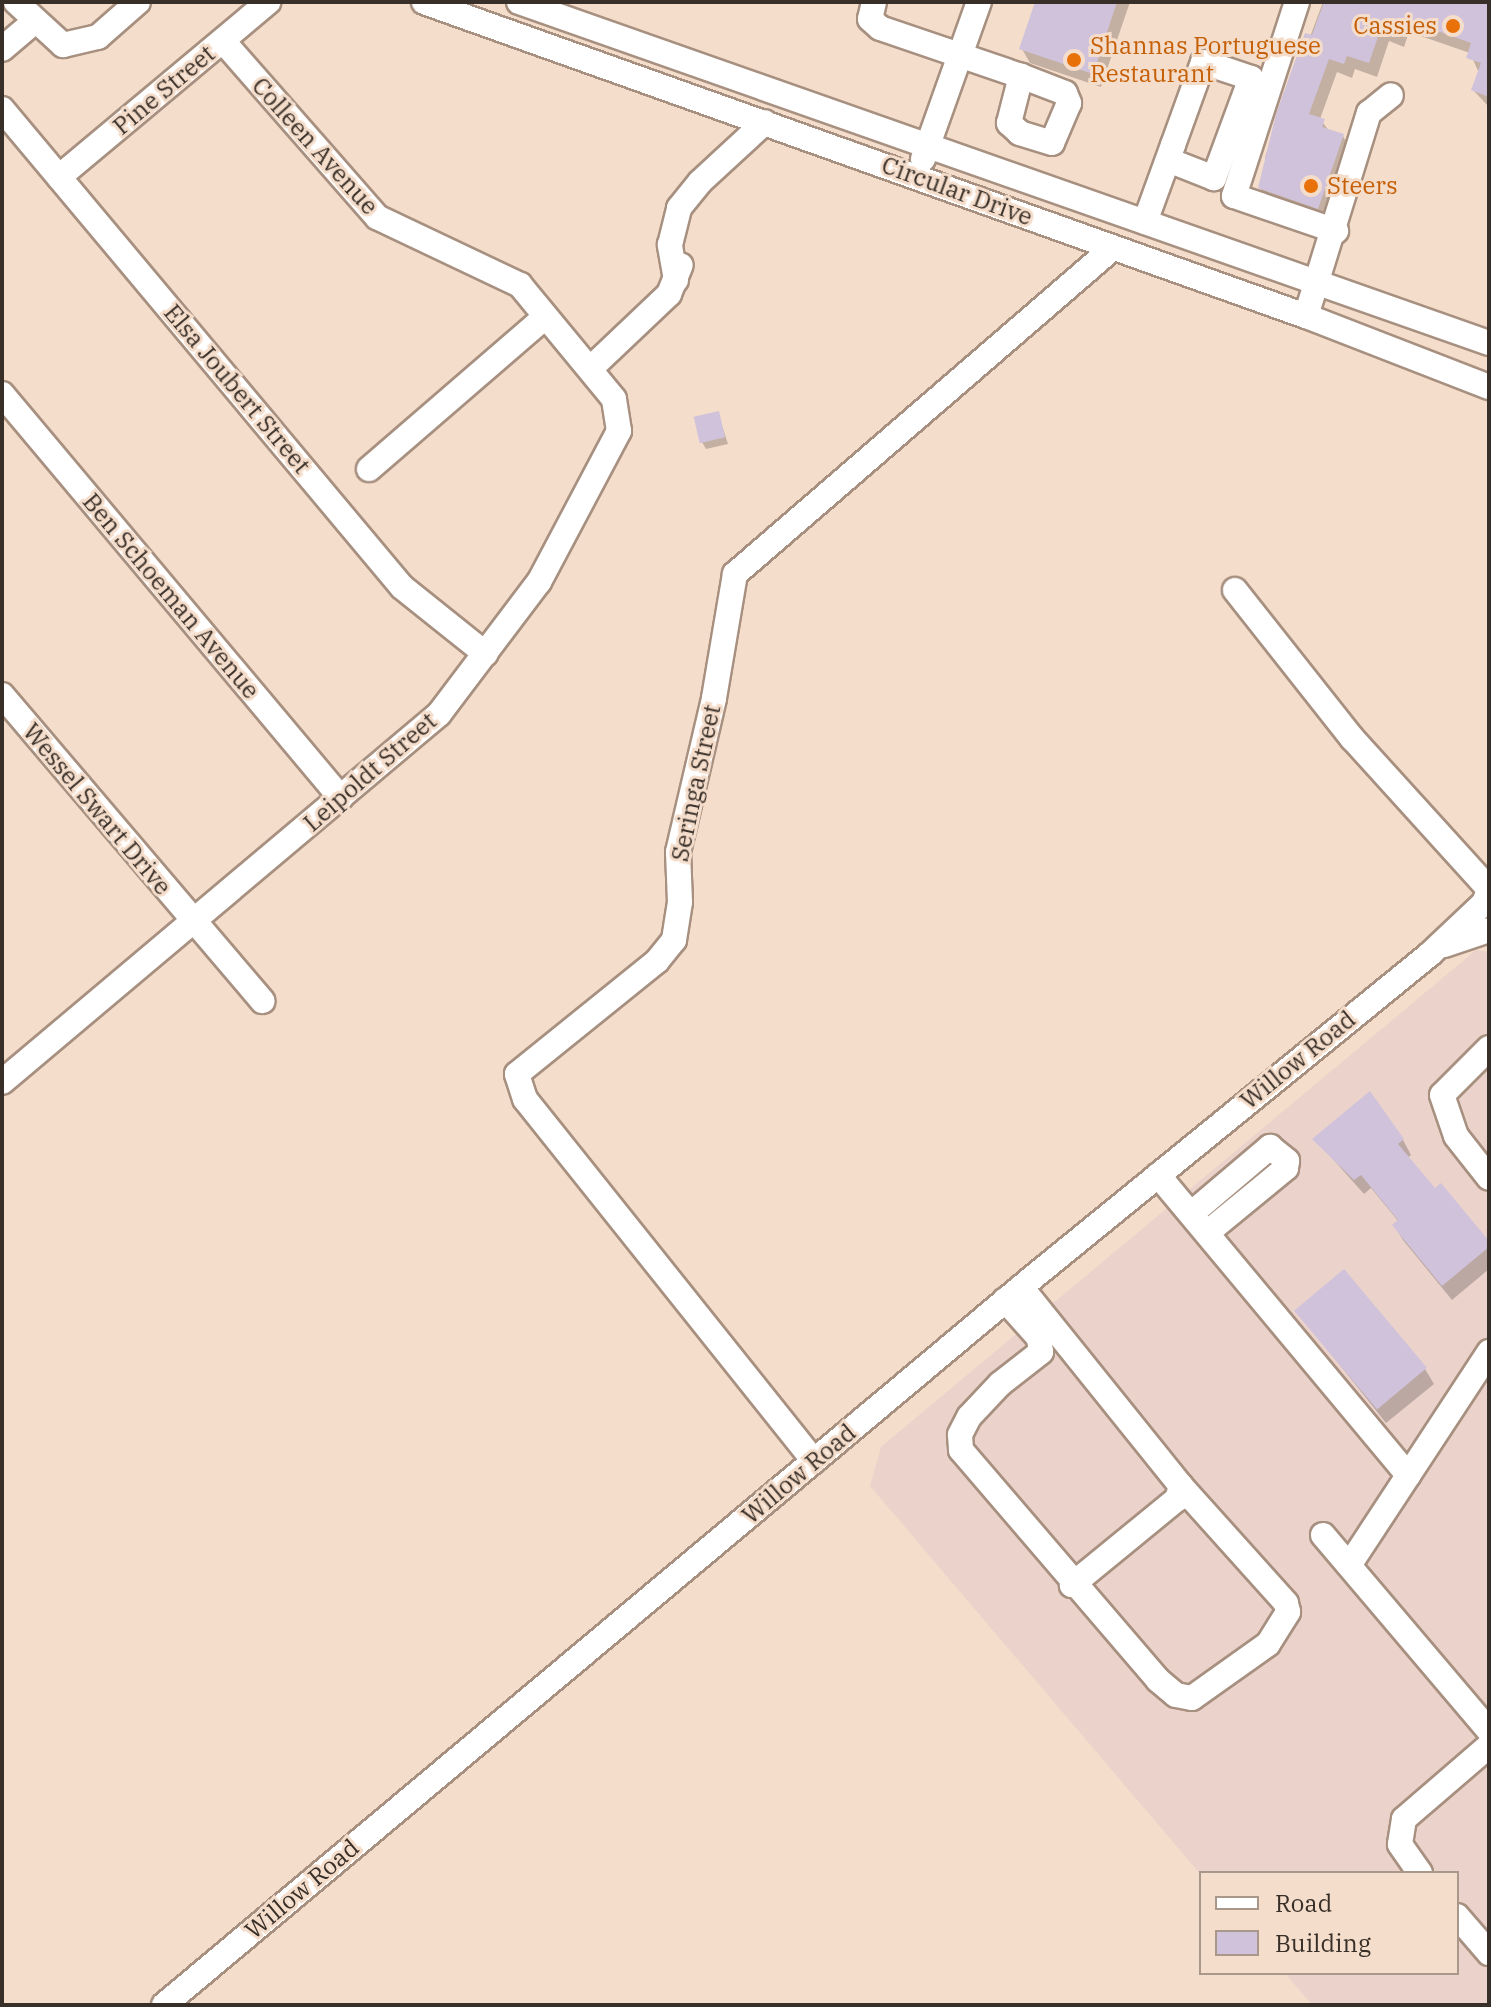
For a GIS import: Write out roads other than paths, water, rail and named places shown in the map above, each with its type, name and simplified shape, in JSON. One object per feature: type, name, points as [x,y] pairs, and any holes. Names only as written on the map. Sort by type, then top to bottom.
[{"type":"street","points":[[16,2],[34,22],[63,45],[79,44],[98,37],[138,2]]},
{"type":"street","name":"Pine Street","points":[[59,177],[268,2]]},
{"type":"street","name":"Circular Drive","points":[[424,2],[1306,316],[1489,387]]},
{"type":"street","name":"Circular Drive","points":[[519,2],[572,10],[927,146],[1489,343]]},
{"type":"street","points":[[874,2],[870,19],[876,26],[1021,76]]},
{"type":"street","points":[[917,177],[957,56],[979,2]]},
{"type":"street","points":[[1297,2],[1234,196],[1336,231]]},
{"type":"street","points":[[2,49],[34,22]]},
{"type":"street","name":"Colleen Avenue","points":[[223,41],[377,217],[506,274]]},
{"type":"street","points":[[1145,222],[1203,62],[1251,78],[1214,178],[1168,160]]},
{"type":"street","points":[[1306,316],[1336,231],[1369,113],[1391,95]]},
{"type":"street","name":"Elsa Joubert Street","points":[[2,109],[402,587],[486,654]]},
{"type":"street","points":[[590,369],[643,322],[680,269],[670,245],[679,208],[765,122]]},
{"type":"street","name":"Seringa Street","points":[[814,1461],[525,1099],[517,1074],[657,961],[674,940],[679,919],[678,852],[714,698],[735,574],[1113,248]]},
{"type":"street","name":"Leipoldt Street","points":[[2,1082],[431,723],[486,654],[547,568],[617,439],[619,414],[590,369],[506,274]]},
{"type":"street","points":[[369,469],[545,317]]},
{"type":"street","name":"Ben Schoeman Avenue","points":[[2,394],[341,798]]},
{"type":"street","points":[[1235,590],[1352,738],[1488,900]]},
{"type":"street","name":"Wessel Swart Drive","points":[[2,695],[192,923],[262,1001]]},
{"type":"street","name":"Willow Road","points":[[164,2005],[1013,1294],[1438,947],[1488,900]]},
{"type":"street","name":"Willow Road","points":[[1438,947],[1489,930]]},
{"type":"street","points":[[1489,1048],[1442,1095],[1456,1136],[1489,1178]]},
{"type":"street","points":[[1191,1214],[1270,1147],[1287,1161],[1286,1168],[1207,1233]]},
{"type":"street","points":[[1158,1175],[1408,1475]]},
{"type":"street","points":[[1013,1294],[1286,1603],[1285,1623],[1268,1644],[1209,1690],[1186,1698],[1166,1689],[1072,1585],[959,1444],[969,1417],[988,1395],[1041,1352],[1039,1338],[1013,1294]]},
{"type":"street","points":[[1350,1564],[1489,1352]]},
{"type":"street","points":[[1072,1585],[1177,1499],[1181,1486]]},
{"type":"street","points":[[1323,1535],[1489,1731]]},
{"type":"street","points":[[1419,1871],[1400,1844],[1404,1819],[1489,1746]]},
{"type":"street","points":[[1459,1918],[1489,1953]]},
{"type":"place","name":"Cassies","points":[[1453,26]]},
{"type":"place","name":"Shannas Portuguese Restaurant","points":[[1074,60]]},
{"type":"place","name":"Steers","points":[[1311,186]]}]
